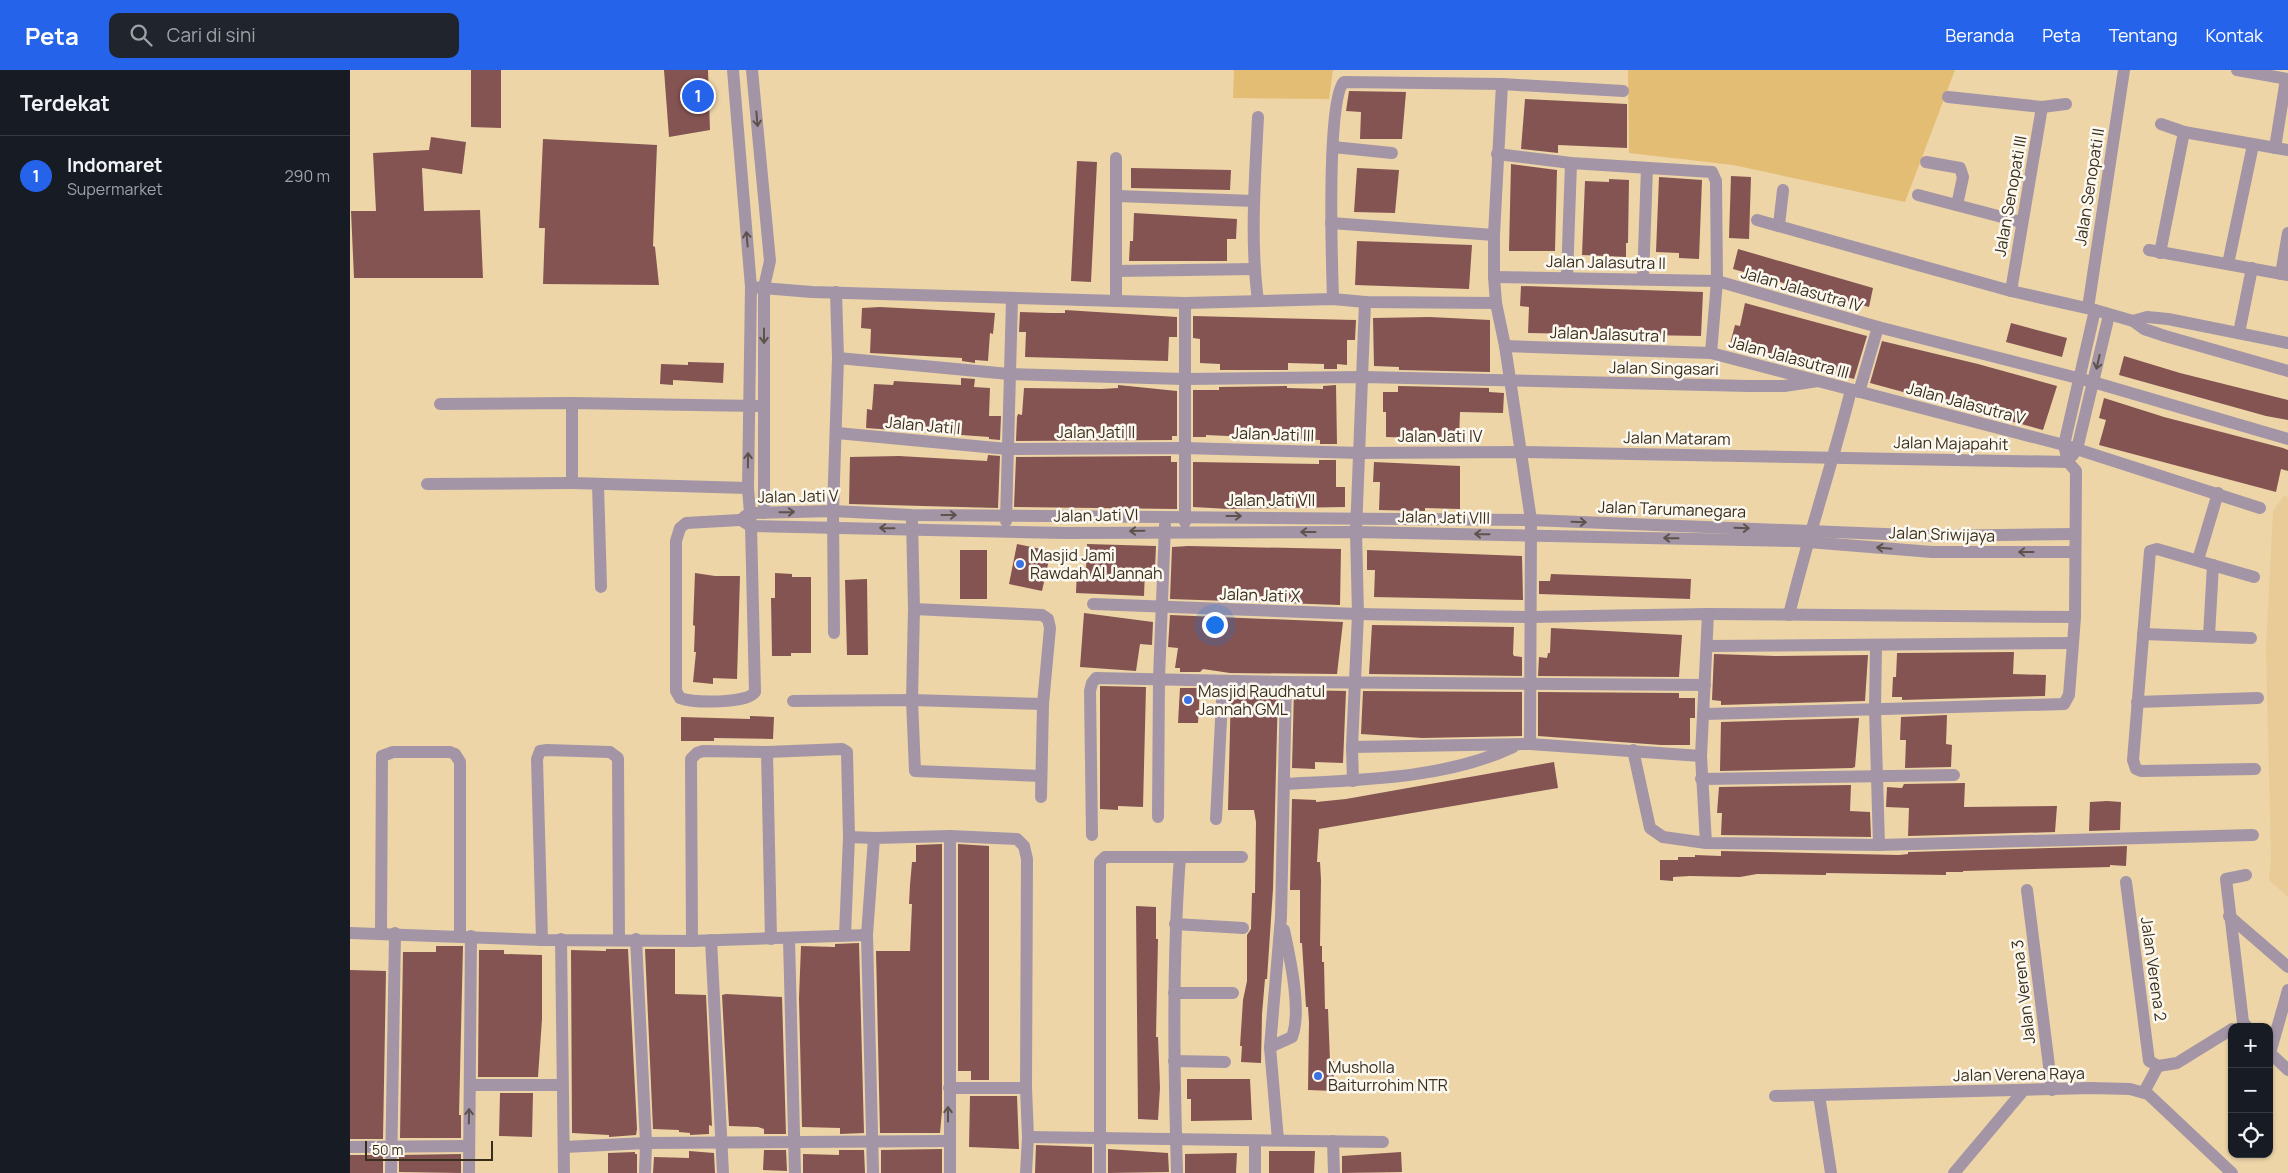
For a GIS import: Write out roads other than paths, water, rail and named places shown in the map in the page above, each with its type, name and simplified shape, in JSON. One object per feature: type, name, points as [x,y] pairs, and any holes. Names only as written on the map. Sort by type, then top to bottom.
[{"type":"street","points":[[733,70],[758,287],[764,406],[764,513]]},
{"type":"street","points":[[747,520],[686,523],[680,528],[676,541],[676,692],[680,698],[691,702],[747,699],[755,692],[747,520],[749,406],[758,287],[770,261],[752,70]]},
{"type":"street","name":"Jalan Senopati II","points":[[2064,445],[2080,378],[2124,70]]},
{"type":"street","points":[[2161,124],[2184,132],[2282,149],[2287,79],[2237,70]]},
{"type":"street","points":[[1333,299],[1330,223],[1333,147],[1338,90],[1344,82],[1502,84],[1623,91]]},
{"type":"street","points":[[1502,84],[1497,154],[1494,277],[1496,304],[1505,346],[1519,452],[1531,520],[1530,685],[1524,745]]},
{"type":"street","points":[[1948,97],[2042,106],[2066,104]]},
{"type":"street","name":"Jalan Senopati III","points":[[2011,291],[2021,222],[2042,106]]},
{"type":"street","points":[[1258,118],[1254,201],[1254,269],[1258,301]]},
{"type":"street","points":[[2184,132],[2155,251],[2284,274],[2288,233]]},
{"type":"street","points":[[2228,264],[2254,145]]},
{"type":"street","points":[[1333,147],[1392,153]]},
{"type":"street","points":[[1497,154],[1571,163],[1714,174],[1716,181],[1717,282],[1711,353]]},
{"type":"street","points":[[1116,158],[1116,301]]},
{"type":"street","points":[[1926,162],[1960,168],[1963,177],[1957,205]]},
{"type":"street","points":[[1567,277],[1571,163]]},
{"type":"street","points":[[1643,280],[1647,168]]},
{"type":"street","points":[[1779,225],[1783,190]]},
{"type":"street","points":[[1918,195],[2021,222]]},
{"type":"street","points":[[1117,196],[1254,201]]},
{"type":"street","points":[[1757,220],[2011,291],[2091,309],[2133,321],[2144,329],[2165,336],[2288,371]]},
{"type":"street","points":[[1330,223],[1494,235]]},
{"type":"street","points":[[2239,333],[2252,268]]},
{"type":"street","points":[[1117,271],[1254,269]]},
{"type":"street","name":"Jalan Jalasutra II","points":[[1494,277],[1567,277],[1717,282]]},
{"type":"street","name":"Jalan Jalasutra IV","points":[[1717,282],[1878,327],[2080,378],[2288,440]]},
{"type":"street","points":[[758,287],[812,292],[1185,303],[1333,299],[1365,302],[1496,304]]},
{"type":"street","points":[[834,633],[833,511],[838,358],[836,292]]},
{"type":"street","points":[[1006,531],[1012,299]]},
{"type":"street","points":[[1353,781],[1352,747],[1358,614],[1356,532],[1364,377],[1365,302]]},
{"type":"street","points":[[1185,303],[1184,448],[1186,532]]},
{"type":"street","points":[[2068,462],[2077,449],[2109,315]]},
{"type":"street","points":[[2133,321],[2147,317],[2168,319],[2288,343]]},
{"type":"street","points":[[1789,615],[1807,542],[1855,391],[1878,327]]},
{"type":"street","name":"Jalan Jalasutra I","points":[[1505,346],[1711,353]]},
{"type":"street","name":"Jalan Jalasutra III","points":[[1711,353],[1855,391]]},
{"type":"street","name":"Jalan Singasari","points":[[838,358],[1009,374],[1184,379],[1364,377],[1758,386],[1784,386],[1818,381]]},
{"type":"street","name":"Jalan Jalasutra V","points":[[1855,391],[2064,445],[2260,508]]},
{"type":"street","points":[[440,404],[572,403],[764,406]]},
{"type":"street","points":[[572,403],[572,483]]},
{"type":"street","name":"Jalan Jati I","points":[[837,433],[1007,449]]},
{"type":"street","points":[[1704,714],[2064,704],[2069,695],[2074,643],[2076,471],[2068,462],[2064,445]]},
{"type":"street","name":"Jalan Jati II","points":[[1007,449],[1184,448]]},
{"type":"street","name":"Jalan Jati III","points":[[1184,448],[1361,453]]},
{"type":"street","name":"Jalan Jati IV","points":[[1361,453],[1519,452]]},
{"type":"street","name":"Jalan Mataram","points":[[1519,452],[1834,456]]},
{"type":"street","name":"Jalan Majapahit","points":[[1834,456],[2068,462]]},
{"type":"street","points":[[428,484],[572,483],[748,488]]},
{"type":"street","points":[[598,484],[601,587]]},
{"type":"street","points":[[2198,560],[2218,493]]},
{"type":"street","name":"Jalan Jati V","points":[[747,520],[764,513],[833,511],[912,515],[1006,515]]},
{"type":"street","points":[[912,515],[914,609],[912,700],[915,771],[1041,776]]},
{"type":"street","name":"Jalan Jati VI","points":[[1006,515],[1185,516]]},
{"type":"street","points":[[1158,817],[1159,678],[1166,516]]},
{"type":"street","name":"Jalan Jati VII","points":[[1185,516],[1357,517]]},
{"type":"street","name":"Jalan Jati VIII","points":[[1357,517],[1531,520]]},
{"type":"street","name":"Jalan Jati V","points":[[747,520],[834,526],[1006,531]]},
{"type":"street","name":"Jalan Tarumanegara","points":[[1531,520],[1812,530]]},
{"type":"street","name":"Jalan Sriwijaya","points":[[1812,530],[1934,536],[2076,534]]},
{"type":"street","name":"Jalan Jati VI","points":[[1006,531],[1186,532]]},
{"type":"street","name":"Jalan Jati VII","points":[[1186,532],[1356,532]]},
{"type":"street","name":"Jalan Jati VIII","points":[[1356,532],[1530,536]]},
{"type":"street","name":"Jalan Tarumanegara","points":[[1530,536],[1807,542]]},
{"type":"street","name":"Jalan Sriwijaya","points":[[1807,542],[1932,552],[2075,552]]},
{"type":"street","points":[[2254,577],[2198,560],[2157,550],[2150,551],[2133,760],[2136,769],[2141,771],[2255,769]]},
{"type":"street","points":[[2209,636],[2213,565]]},
{"type":"street","name":"Jalan Jati X","points":[[1093,604],[1358,614],[1529,617],[1708,614],[2075,617]]},
{"type":"street","points":[[914,609],[1042,616],[1048,619],[1050,628],[1043,704],[1041,797]]},
{"type":"street","points":[[1706,843],[1701,756],[1708,614]]},
{"type":"street","points":[[2143,634],[2251,638]]},
{"type":"street","points":[[1707,646],[2074,643]]},
{"type":"street","points":[[1876,646],[1875,709],[1879,845]]},
{"type":"street","points":[[1092,835],[1092,683],[1096,678],[1159,678],[1223,682],[1705,685]]},
{"type":"street","points":[[1216,819],[1223,682]]},
{"type":"street","points":[[1278,1140],[1270,1046],[1281,917],[1286,682]]},
{"type":"street","points":[[2137,702],[2258,698]]},
{"type":"street","points":[[793,701],[912,700],[1043,704]]},
{"type":"street","points":[[1352,747],[1524,745],[1633,750],[1701,756]]},
{"type":"street","points":[[1285,784],[1353,781],[1411,774],[1490,758],[1524,745]]},
{"type":"street","points":[[692,940],[691,758],[703,751],[767,752],[842,749],[847,752],[848,837],[845,935]]},
{"type":"street","points":[[542,940],[537,760],[540,751],[547,750],[610,752],[618,758],[619,940]]},
{"type":"street","points":[[1633,750],[1650,828],[1663,837],[1706,843],[1879,845],[2253,835]]},
{"type":"street","points":[[381,933],[382,756],[393,752],[450,752],[455,754],[460,762],[470,1085],[469,1173]]},
{"type":"street","points":[[767,752],[771,939]]},
{"type":"street","points":[[1702,779],[1877,778],[1954,775]]},
{"type":"street","points":[[848,837],[950,836],[1017,839],[1024,846],[1027,859],[1026,1088],[1028,1137],[1026,1173]]},
{"type":"street","points":[[950,836],[948,1088],[950,1173]]},
{"type":"street","points":[[873,1173],[874,1141],[867,935],[874,838]]},
{"type":"street","points":[[1100,1173],[1100,862],[1105,857],[1242,857]]},
{"type":"street","points":[[1177,1173],[1174,993],[1175,924],[1180,857]]},
{"type":"street","points":[[2239,1023],[2226,879],[2246,875]]},
{"type":"street","name":"Jalan Verena 2","points":[[2126,882],[2154,1064]]},
{"type":"street","name":"Jalan Verena 3","points":[[2028,890],[2052,1090]]},
{"type":"street","points":[[2229,916],[2288,967]]},
{"type":"street","points":[[1270,1046],[1292,1037],[1295,1028],[1292,972],[1281,917]]},
{"type":"street","points":[[1175,924],[1243,928]]},
{"type":"street","points":[[350,933],[395,933],[542,940],[619,940],[636,938],[692,940],[789,939],[867,935]]},
{"type":"street","points":[[391,1173],[395,933]]},
{"type":"street","points":[[636,938],[646,1143],[645,1173]]},
{"type":"street","points":[[561,939],[564,1173]]},
{"type":"street","points":[[789,939],[795,1173]]},
{"type":"street","points":[[711,940],[723,1142],[723,1173]]},
{"type":"street","points":[[2273,1042],[2288,990]]},
{"type":"street","points":[[1174,993],[1233,993]]},
{"type":"street","points":[[2228,1033],[2177,1063],[2154,1064],[2144,1092],[2232,1173]]},
{"type":"street","points":[[2273,1056],[2288,1070]]},
{"type":"street","points":[[1174,1062],[1225,1062]]},
{"type":"street","points":[[470,1085],[562,1085]]},
{"type":"street","points":[[948,1088],[1026,1088]]},
{"type":"street","name":"Jalan Verena Raya","points":[[1776,1096],[2090,1088],[2144,1092]]},
{"type":"street","points":[[1954,1173],[2023,1091]]},
{"type":"street","points":[[1819,1095],[1831,1173]]},
{"type":"street","points":[[1028,1137],[1100,1140],[1255,1142],[1333,1140],[1383,1142]]},
{"type":"street","points":[[564,1147],[646,1143],[948,1140]]},
{"type":"street","points":[[1333,1140],[1334,1173]]},
{"type":"street","points":[[1255,1142],[1255,1173]]},
{"type":"street","points":[[350,1146],[468,1146]]},
{"type":"place","name":"Indomaret","points":[[698,96]]},
{"type":"place","name":"Masjid Jami Rawdah Al Jannah","points":[[1020,564]]},
{"type":"place","name":"Masjid Raudhatul Jannah GML","points":[[1188,700]]},
{"type":"place","name":"Musholla Baiturrohim NTR","points":[[1318,1076]]}]
